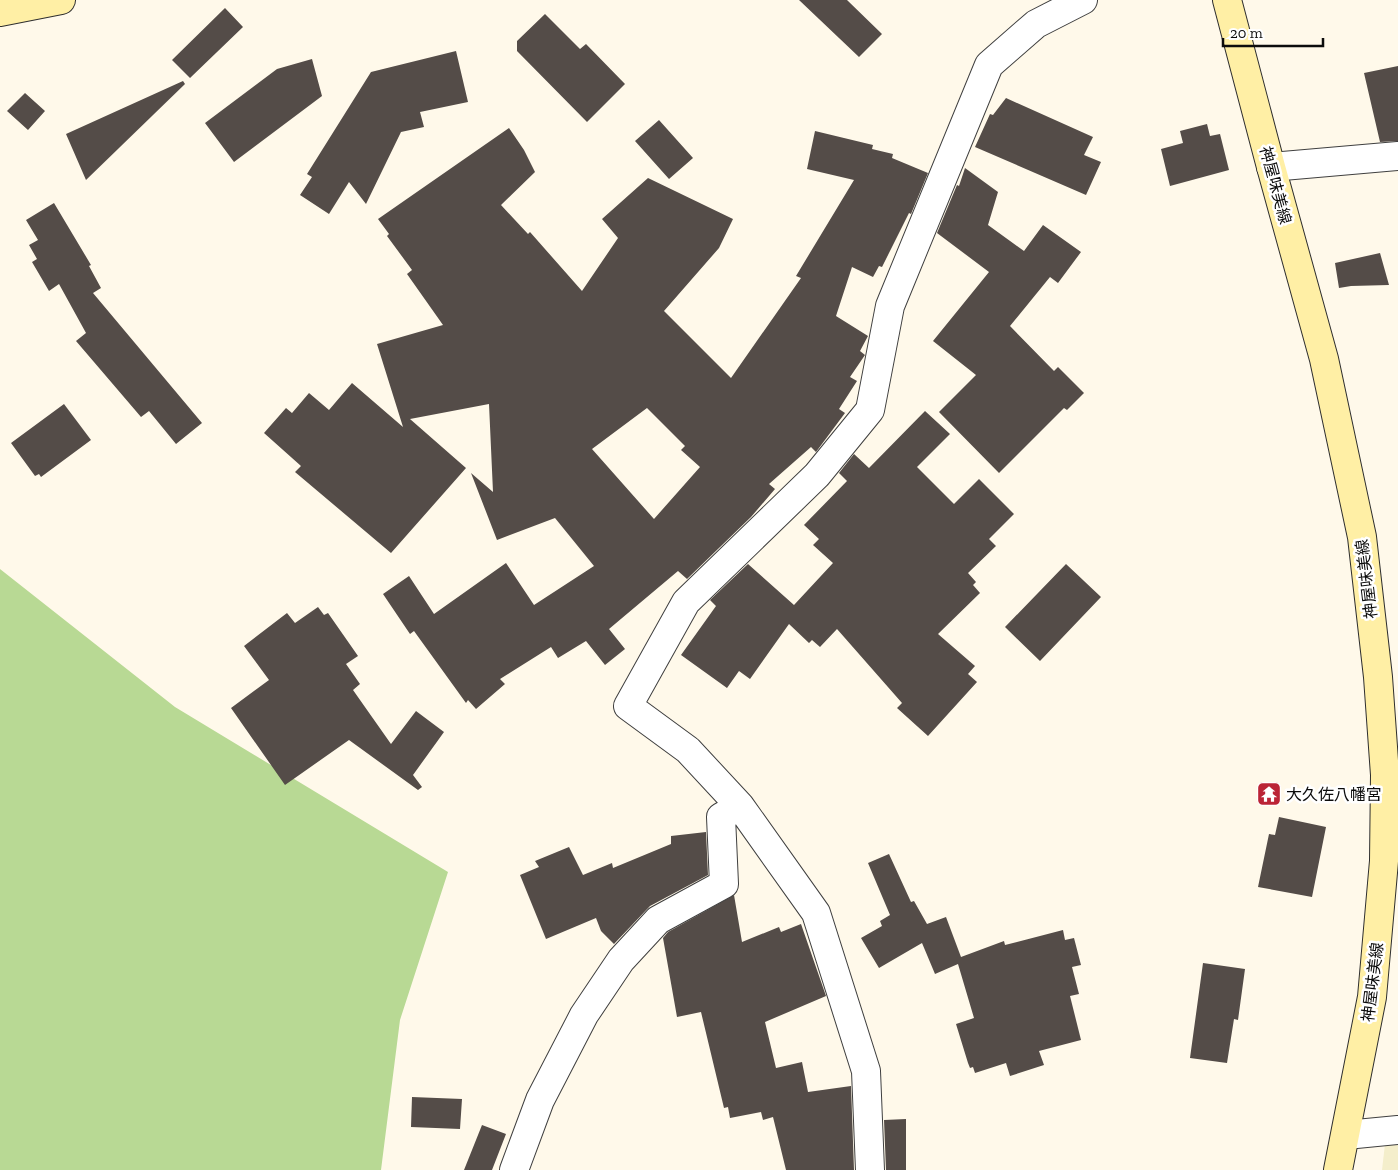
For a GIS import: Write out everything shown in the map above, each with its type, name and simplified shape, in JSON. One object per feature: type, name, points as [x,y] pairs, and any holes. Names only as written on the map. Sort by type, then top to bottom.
[{"type":"main road","points":[[0,12],[62,0]]},
{"type":"main road","name":"神屋味美線","points":[[1227,0],[1324,359],[1362,537],[1378,678],[1385,775],[1384,861],[1372,997],[1338,1170]]},
{"type":"street","points":[[870,1170],[866,1070],[816,913],[740,806],[688,750],[628,706],[686,602],[817,475],[870,410],[890,306],[989,65],[1036,24],[1083,0]]},
{"type":"street","points":[[1271,167],[1398,156]]},
{"type":"street","points":[[514,1170],[540,1100],[584,1015],[622,960],[658,920],[724,884],[721,817],[740,806]]},
{"type":"street","points":[[1346,1135],[1398,1130]]},
{"type":"shaded area","points":[[1398,1143],[1398,1170],[1382,1170],[1385,1144]]},
{"type":"green space","points":[[0,569],[175,707],[448,872],[400,1020],[381,1170],[0,1170]]},
{"type":"building","points":[[799,0],[847,0],[882,34],[859,57]]},
{"type":"building","points":[[225,8],[243,27],[190,78],[172,60]]},
{"type":"building","points":[[545,14],[580,49],[586,44],[625,84],[587,122],[517,51],[517,41]]},
{"type":"building","points":[[456,51],[468,102],[420,112],[424,127],[401,132],[366,204],[349,182],[329,214],[300,195],[312,177],[307,174],[371,72]]},
{"type":"building","points":[[312,59],[322,96],[234,162],[205,123],[277,69]]},
{"type":"building","points":[[1398,66],[1398,141],[1380,142],[1364,73]]},
{"type":"building","points":[[183,81],[185,84],[86,180],[66,134]]},
{"type":"building","points":[[25,93],[45,111],[28,130],[7,111]]},
{"type":"building","points":[[1006,98],[1093,137],[1084,155],[1101,162],[1086,195],[975,147],[990,114],[993,115]]},
{"type":"building","points":[[659,120],[693,158],[669,179],[635,141]]},
{"type":"building","points":[[1207,124],[1210,136],[1220,134],[1229,170],[1170,186],[1161,149],[1183,143],[1180,131]]},
{"type":"building","points":[[509,128],[524,150],[535,172],[501,205],[528,234],[530,232],[582,291],[618,238],[602,219],[648,178],[733,219],[719,248],[664,311],[731,378],[801,278],[796,276],[854,180],[807,169],[815,131],[873,145],[872,149],[893,154],[892,158],[928,173],[911,214],[909,213],[882,267],[879,266],[873,277],[852,267],[836,316],[868,336],[860,351],[865,355],[850,377],[857,381],[839,409],[845,413],[816,452],[811,447],[769,484],[775,489],[751,517],[687,579],[678,571],[609,629],[625,649],[605,665],[586,641],[558,658],[551,647],[500,679],[505,684],[476,709],[468,700],[466,703],[414,631],[410,634],[383,594],[409,576],[434,614],[506,563],[534,605],[594,566],[555,518],[497,540],[471,473],[493,492],[489,404],[410,419],[466,468],[391,553],[295,472],[301,466],[264,433],[286,408],[292,413],[309,393],[329,410],[352,383],[403,427],[377,344],[443,325],[407,274],[412,270],[387,236],[389,234],[378,219]],"holes":[[[647,408],[685,446],[681,450],[700,467],[654,519],[592,449]]]},
{"type":"building","points":[[965,168],[998,192],[988,225],[1024,251],[1043,225],[1081,252],[1058,283],[1050,277],[1010,326],[1054,371],[1058,367],[1084,393],[1067,410],[1064,408],[999,473],[939,412],[976,375],[933,341],[989,272],[937,233],[957,185],[959,186]]},
{"type":"building","points":[[54,203],[91,265],[89,266],[101,288],[93,293],[202,423],[176,444],[149,411],[141,417],[76,341],[86,333],[59,284],[49,291],[32,262],[37,259],[29,245],[38,240],[26,220]]},
{"type":"building","points":[[1380,253],[1389,285],[1339,288],[1335,263]]},
{"type":"building","points":[[64,404],[91,440],[41,477],[39,474],[35,476],[11,443]]},
{"type":"building","points":[[925,411],[950,434],[917,467],[954,504],[979,479],[1014,514],[989,539],[996,546],[968,573],[976,582],[973,585],[980,593],[938,634],[975,666],[968,674],[977,682],[928,736],[897,708],[902,703],[837,629],[820,647],[812,640],[809,643],[789,624],[750,679],[739,671],[727,688],[681,655],[716,606],[710,600],[748,564],[794,605],[833,563],[813,545],[819,539],[804,525],[847,481],[839,473],[854,454],[869,468]]},
{"type":"building","points":[[1066,564],[1101,597],[1040,661],[1005,627]]},
{"type":"building","points":[[318,607],[324,615],[328,613],[358,656],[346,664],[360,684],[353,690],[391,744],[416,711],[444,732],[413,775],[422,787],[418,790],[349,740],[285,785],[231,708],[269,680],[244,646],[287,613],[295,623]]},
{"type":"building","points":[[1279,817],[1326,827],[1312,897],[1258,887],[1269,834],[1275,835]]},
{"type":"building","points":[[706,832],[708,875],[650,906],[614,944],[601,931],[596,918],[546,939],[520,875],[539,867],[535,861],[569,847],[583,875],[612,863],[613,868],[671,844],[671,836]]},
{"type":"building","points":[[889,854],[911,902],[914,901],[927,924],[946,917],[961,957],[1004,941],[1005,945],[1063,930],[1065,940],[1074,938],[1081,965],[1072,967],[1079,994],[1070,996],[1081,1040],[1039,1051],[1044,1065],[1010,1076],[1006,1063],[975,1073],[973,1067],[970,1068],[968,1063],[956,1024],[974,1018],[958,964],[935,974],[922,943],[879,968],[861,938],[882,926],[880,921],[890,915],[868,863]]},
{"type":"building","points":[[734,895],[742,942],[779,927],[781,932],[801,924],[826,996],[765,1022],[776,1068],[802,1062],[808,1092],[851,1086],[854,1170],[786,1170],[773,1117],[763,1120],[761,1112],[730,1118],[728,1107],[724,1108],[701,1012],[677,1017],[663,938],[668,932]]},
{"type":"building","points":[[1203,963],[1245,969],[1238,1020],[1234,1019],[1227,1063],[1190,1058]]},
{"type":"building","points":[[412,1097],[462,1099],[460,1129],[411,1127]]},
{"type":"building","points":[[906,1119],[906,1170],[886,1170],[884,1120]]},
{"type":"building","points":[[482,1125],[506,1134],[492,1170],[464,1170]]},
{"type":"place","name":"大久佐八幡宮","points":[[1269,794]]}]
